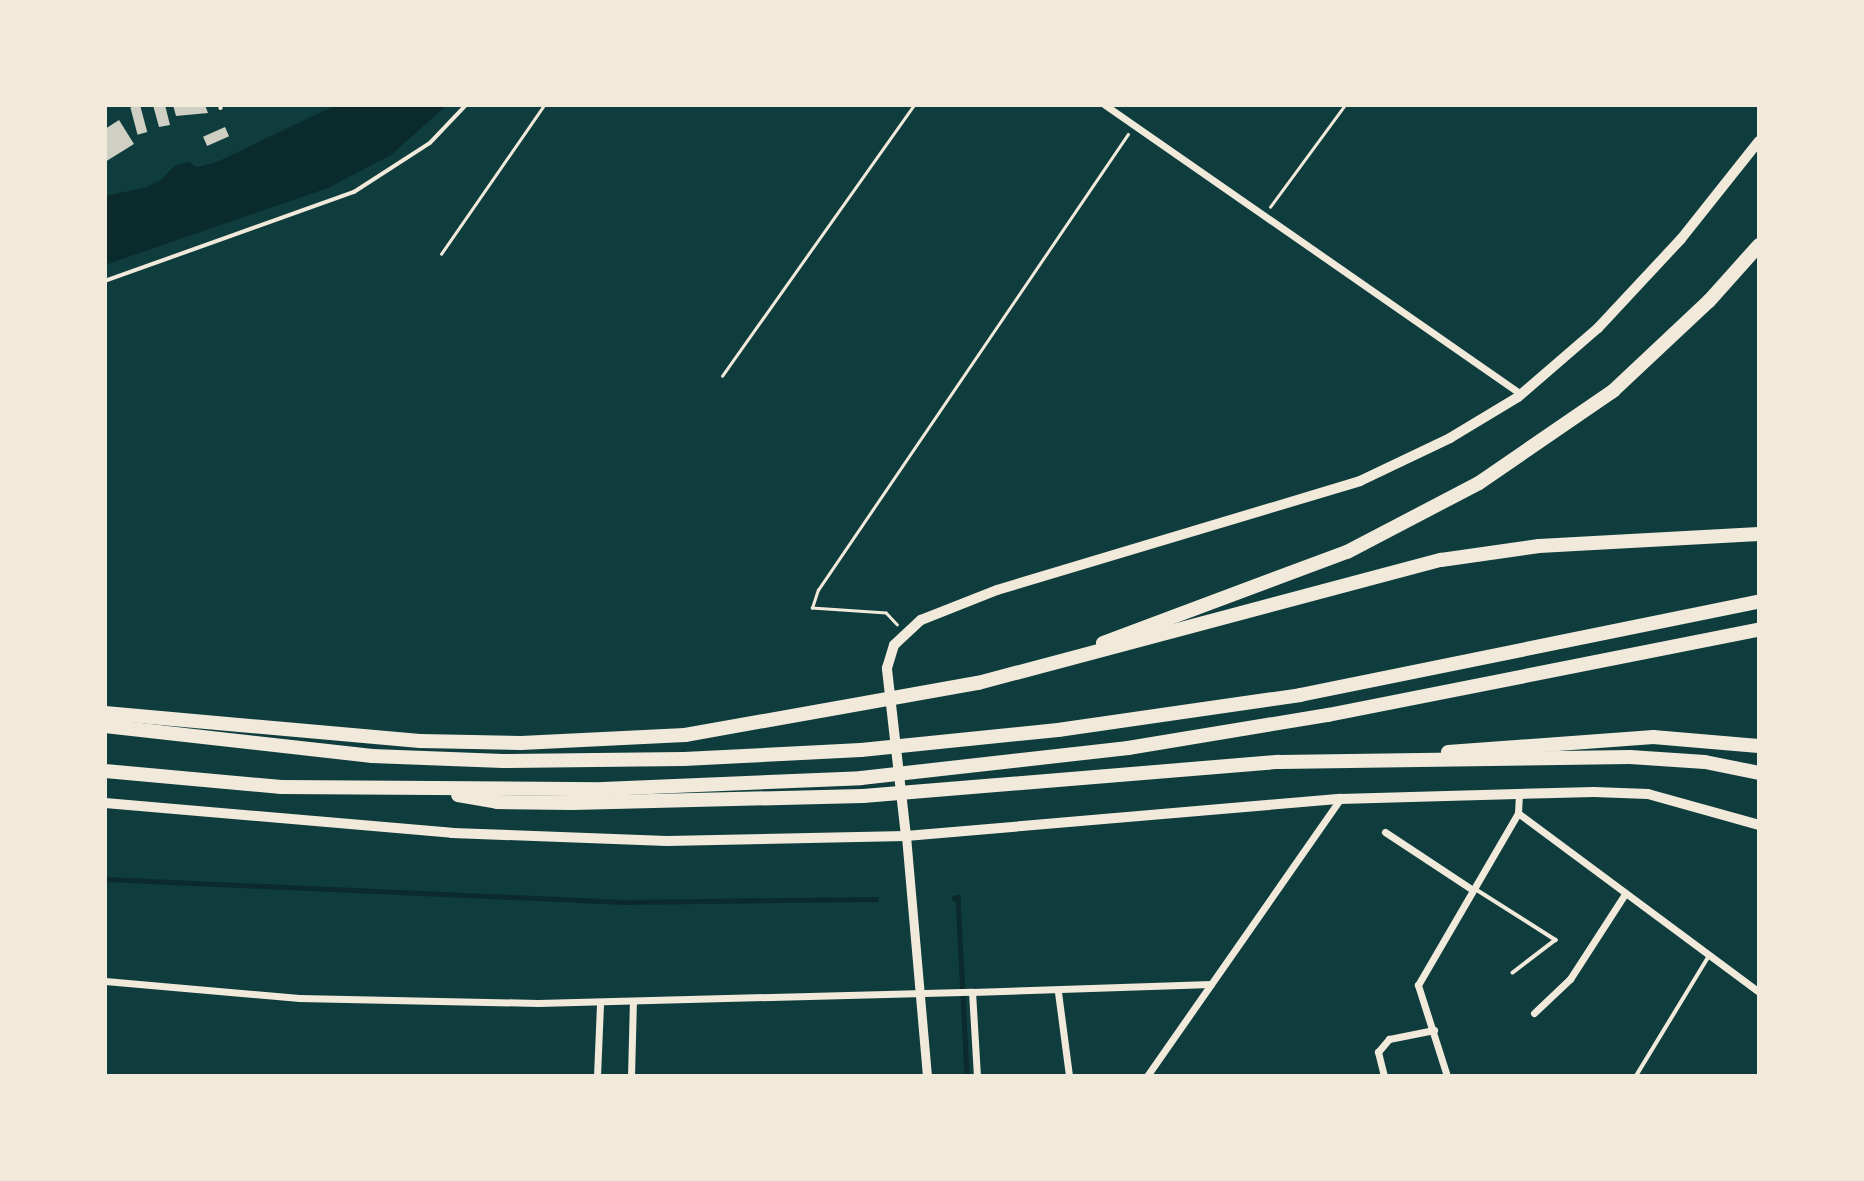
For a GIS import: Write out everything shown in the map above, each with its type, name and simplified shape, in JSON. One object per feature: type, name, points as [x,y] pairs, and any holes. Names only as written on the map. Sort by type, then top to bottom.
[{"type":"highway","points":[[978,683],[1245,593],[1347,552],[1452,499],[1522,457],[1613,391],[1709,301],[1759,245]]},
{"type":"highway","points":[[105,713],[420,741],[521,743],[685,735],[856,707],[978,683],[1429,562],[1539,545],[1759,534]]},
{"type":"highway","points":[[105,726],[372,755],[503,761],[684,759],[942,744],[1300,695],[1759,602]]},
{"type":"highway","points":[[105,771],[281,787],[603,789],[861,778],[1128,748],[1328,715],[1759,630]]},
{"type":"highway","points":[[1349,762],[1586,740],[1653,737],[1759,746]]},
{"type":"highway","points":[[416,787],[497,802],[863,796],[1279,762],[1630,757],[1705,762],[1759,773]]},
{"type":"main road","points":[[906,835],[887,668],[894,645],[905,634],[940,609],[1360,481],[1450,438],[1521,394],[1598,328],[1648,276],[1759,141]]},
{"type":"main road","points":[[105,803],[537,837],[667,841],[906,835],[1340,799],[1520,799],[1648,794],[1759,825]]},
{"type":"street","points":[[1105,105],[1521,394]]},
{"type":"street","points":[[1147,1076],[1340,799]]},
{"type":"street","points":[[1447,1076],[1434,1030],[1419,998],[1418,985],[1518,813],[1520,799]]},
{"type":"street","points":[[1518,813],[1759,992]]},
{"type":"street","points":[[1385,832],[1474,889]]},
{"type":"street","points":[[906,835],[928,1076]]},
{"type":"street","points":[[1534,1013],[1570,979],[1625,894]]},
{"type":"street","points":[[105,981],[299,998],[600,1003],[920,991],[1058,992],[1211,984]]},
{"type":"street","points":[[972,992],[977,1076]]},
{"type":"street","points":[[1058,992],[1069,1076]]},
{"type":"street","points":[[631,1076],[634,1001]]},
{"type":"street","points":[[597,1076],[600,1003]]},
{"type":"street","points":[[1384,1076],[1378,1052],[1389,1039],[1434,1030]]},
{"type":"lane","points":[[105,281],[354,192],[430,143],[466,105]]},
{"type":"lane","points":[[1474,889],[1556,940],[1513,974]]},
{"type":"lane","points":[[1636,1076],[1709,956]]},
{"type":"path","points":[[441,254],[544,105]]},
{"type":"path","points":[[722,376],[915,105]]},
{"type":"path","points":[[1264,216],[1345,105]]},
{"type":"path","points":[[905,634],[886,612],[811,608],[818,590],[1134,125]]},
{"type":"water","points":[[336,105],[447,105],[391,155],[328,188],[105,265],[105,196],[144,188],[161,180],[174,166],[188,162],[197,167],[217,162]]},
{"type":"building","points":[[140,105],[147,132],[138,135],[130,108]]},
{"type":"building","points":[[153,105],[165,105],[170,125],[159,127]]},
{"type":"building","points":[[173,105],[205,105],[208,113],[176,116]]},
{"type":"building","points":[[119,120],[134,144],[105,162],[105,129]]},
{"type":"building","points":[[225,127],[229,136],[207,146],[203,137]]},
{"type":"waterway","points":[[105,879],[623,902],[876,899]]},
{"type":"waterway","points":[[954,898],[958,897],[967,1076]]}]
